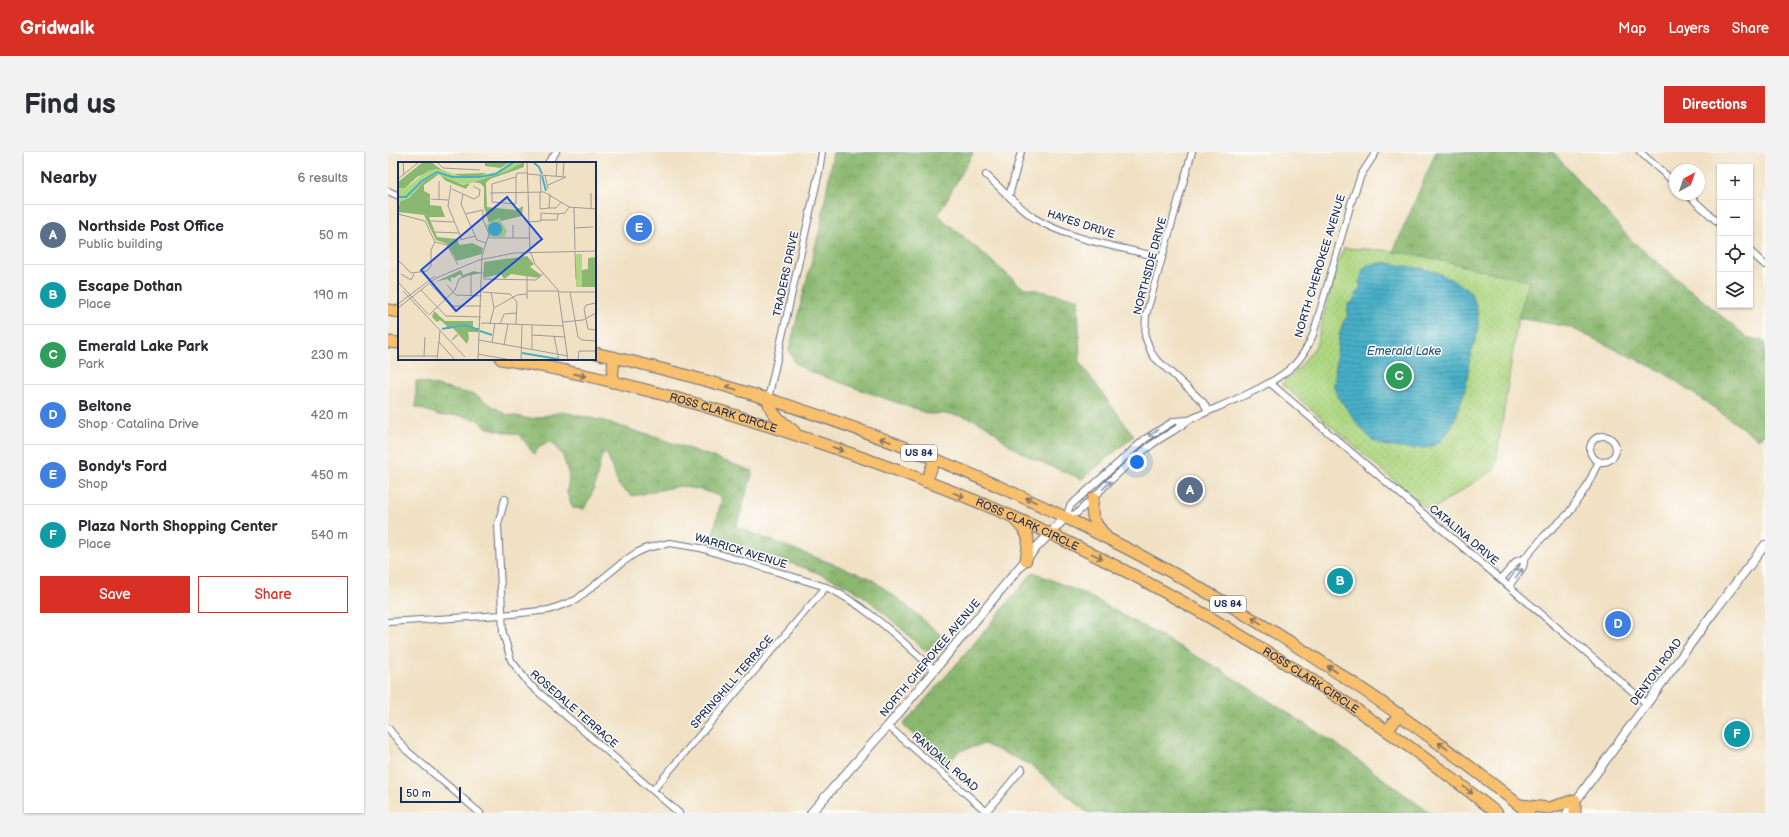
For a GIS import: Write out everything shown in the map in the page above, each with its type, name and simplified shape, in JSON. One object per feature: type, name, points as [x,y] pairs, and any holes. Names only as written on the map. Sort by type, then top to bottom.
[{"type":"highway","points":[[388,310],[398,312]]},
{"type":"highway","points":[[388,342],[398,343]]},
{"type":"highway","name":"ROSS CLARK CIRCLE","points":[[596,353],[677,372],[768,399],[859,430],[986,480],[1066,517],[1218,598],[1290,641],[1400,714],[1474,769],[1529,813]]},
{"type":"highway","points":[[612,382],[614,357]]},
{"type":"highway","name":"ROSS CLARK CIRCLE","points":[[506,360],[612,382],[670,396],[801,437],[926,482],[1050,533],[1167,593],[1280,658],[1388,730],[1497,813]]},
{"type":"highway","points":[[768,399],[769,407],[773,414],[801,437]]},
{"type":"highway","points":[[926,482],[935,459]]},
{"type":"highway","points":[[1093,498],[1091,513],[1096,524],[1111,541]]},
{"type":"highway","points":[[1011,516],[1027,532],[1028,542],[1026,560]]},
{"type":"highway","points":[[1280,658],[1290,641]]},
{"type":"highway","points":[[1388,730],[1400,714]]},
{"type":"highway","points":[[1453,778],[1468,775],[1474,769]]},
{"type":"highway","points":[[1519,805],[1548,808],[1575,800],[1575,813]]},
{"type":"street","points":[[549,162],[556,152]]},
{"type":"street","name":"TRADERS DRIVE","points":[[768,399],[822,152]]},
{"type":"street","points":[[1009,196],[1021,152]]},
{"type":"street","name":"NORTHSIDE DRIVE","points":[[1192,152],[1146,315],[1145,336],[1155,358],[1202,402],[1208,411]]},
{"type":"street","name":"NORTH CHEROKEE AVENUE","points":[[1066,517],[1077,513],[1150,446],[1163,436],[1178,429],[1189,420],[1270,383],[1295,364],[1308,346],[1313,335],[1352,200],[1361,175],[1376,152]]},
{"type":"street","points":[[1640,152],[1669,178]]},
{"type":"street","name":"HAYES DRIVE","points":[[986,175],[1033,217],[1052,227],[1162,258]]},
{"type":"street","points":[[388,191],[398,196]]},
{"type":"street","points":[[1694,200],[1717,221]]},
{"type":"street","points":[[1753,254],[1765,265]]},
{"type":"street","name":"CATALINA DRIVE","points":[[1270,383],[1646,703]]},
{"type":"street","name":"NORTH CHEROKEE AVENUE","points":[[811,813],[888,726],[1026,560],[1066,517],[1070,506],[1145,439],[1174,422],[1189,420]]},
{"type":"street","points":[[1600,436],[1608,436],[1615,442],[1616,454],[1610,460],[1599,461],[1591,454],[1591,445],[1596,438],[1600,436]]},
{"type":"street","points":[[1501,579],[1517,562],[1525,558],[1544,536],[1568,514],[1586,488],[1599,461]]},
{"type":"street","name":"ROSEDALE TERRACE","points":[[505,499],[498,524],[502,615],[504,633],[511,660],[522,677],[679,813]]},
{"type":"street","name":"WARRICK AVENUE","points":[[388,622],[502,615],[549,610],[564,606],[586,593],[636,553],[646,548],[670,543],[700,548],[826,587],[851,599],[935,670]]},
{"type":"street","name":"DENTON ROAD","points":[[1567,813],[1646,703],[1764,548]]},
{"type":"street","points":[[1509,586],[1523,567],[1525,558]]},
{"type":"street","name":"SPRINGHILL TERRACE","points":[[653,790],[826,587]]},
{"type":"street","name":"RANDALL ROAD","points":[[888,726],[987,812]]},
{"type":"street","points":[[388,728],[403,746],[480,813]]},
{"type":"street","points":[[987,812],[1022,769]]},
{"type":"green space","points":[[833,152],[972,152],[973,153],[938,215],[1022,287],[1078,299],[1080,363],[1134,436],[1082,479],[1041,462],[1013,448],[988,427],[967,417],[929,414],[808,371],[795,363],[789,350],[821,224]]},
{"type":"green space","points":[[1436,152],[1553,152],[1632,241],[1748,338],[1765,341],[1765,433],[1758,439],[1663,372],[1569,327],[1518,318],[1528,281],[1421,256],[1393,252]]},
{"type":"green space","points":[[1344,248],[1384,250],[1421,256],[1529,281],[1518,318],[1495,469],[1430,511],[1282,384],[1298,369],[1316,346],[1337,263]]},
{"type":"green space","points":[[416,381],[475,395],[505,414],[531,419],[562,412],[604,421],[753,471],[736,527],[870,578],[901,601],[942,636],[927,652],[878,608],[847,586],[815,572],[781,560],[712,539],[722,497],[702,490],[679,486],[633,496],[619,486],[606,452],[601,458],[594,489],[584,509],[573,508],[567,494],[569,475],[562,454],[550,442],[541,445],[534,454],[520,435],[488,428],[476,419],[457,415],[442,416],[416,407]]},
{"type":"green space","points":[[1033,572],[1087,595],[1221,670],[1336,744],[1430,813],[1088,813],[1031,765],[984,744],[959,751],[947,766],[903,725],[967,652]]},
{"type":"water","name":"Emerald Lake","points":[[1385,262],[1430,270],[1445,276],[1462,285],[1469,291],[1476,306],[1478,328],[1470,358],[1466,385],[1455,418],[1446,435],[1440,441],[1434,445],[1426,447],[1413,449],[1401,448],[1374,441],[1365,433],[1349,412],[1338,397],[1334,387],[1339,338],[1344,321],[1348,316],[1348,304],[1352,303],[1361,286],[1359,283],[1365,267],[1368,265]]},
{"type":"place","name":"Bondy's Ford","points":[[639,228]]},
{"type":"place","name":"Emerald Lake Park","points":[[1399,376]]},
{"type":"place","name":"Northside Post Office","points":[[1190,490]]},
{"type":"place","name":"Escape Dothan","points":[[1340,581]]},
{"type":"place","name":"Beltone","points":[[1618,624]]},
{"type":"place","name":"Plaza North Shopping Center","points":[[1737,734]]}]
